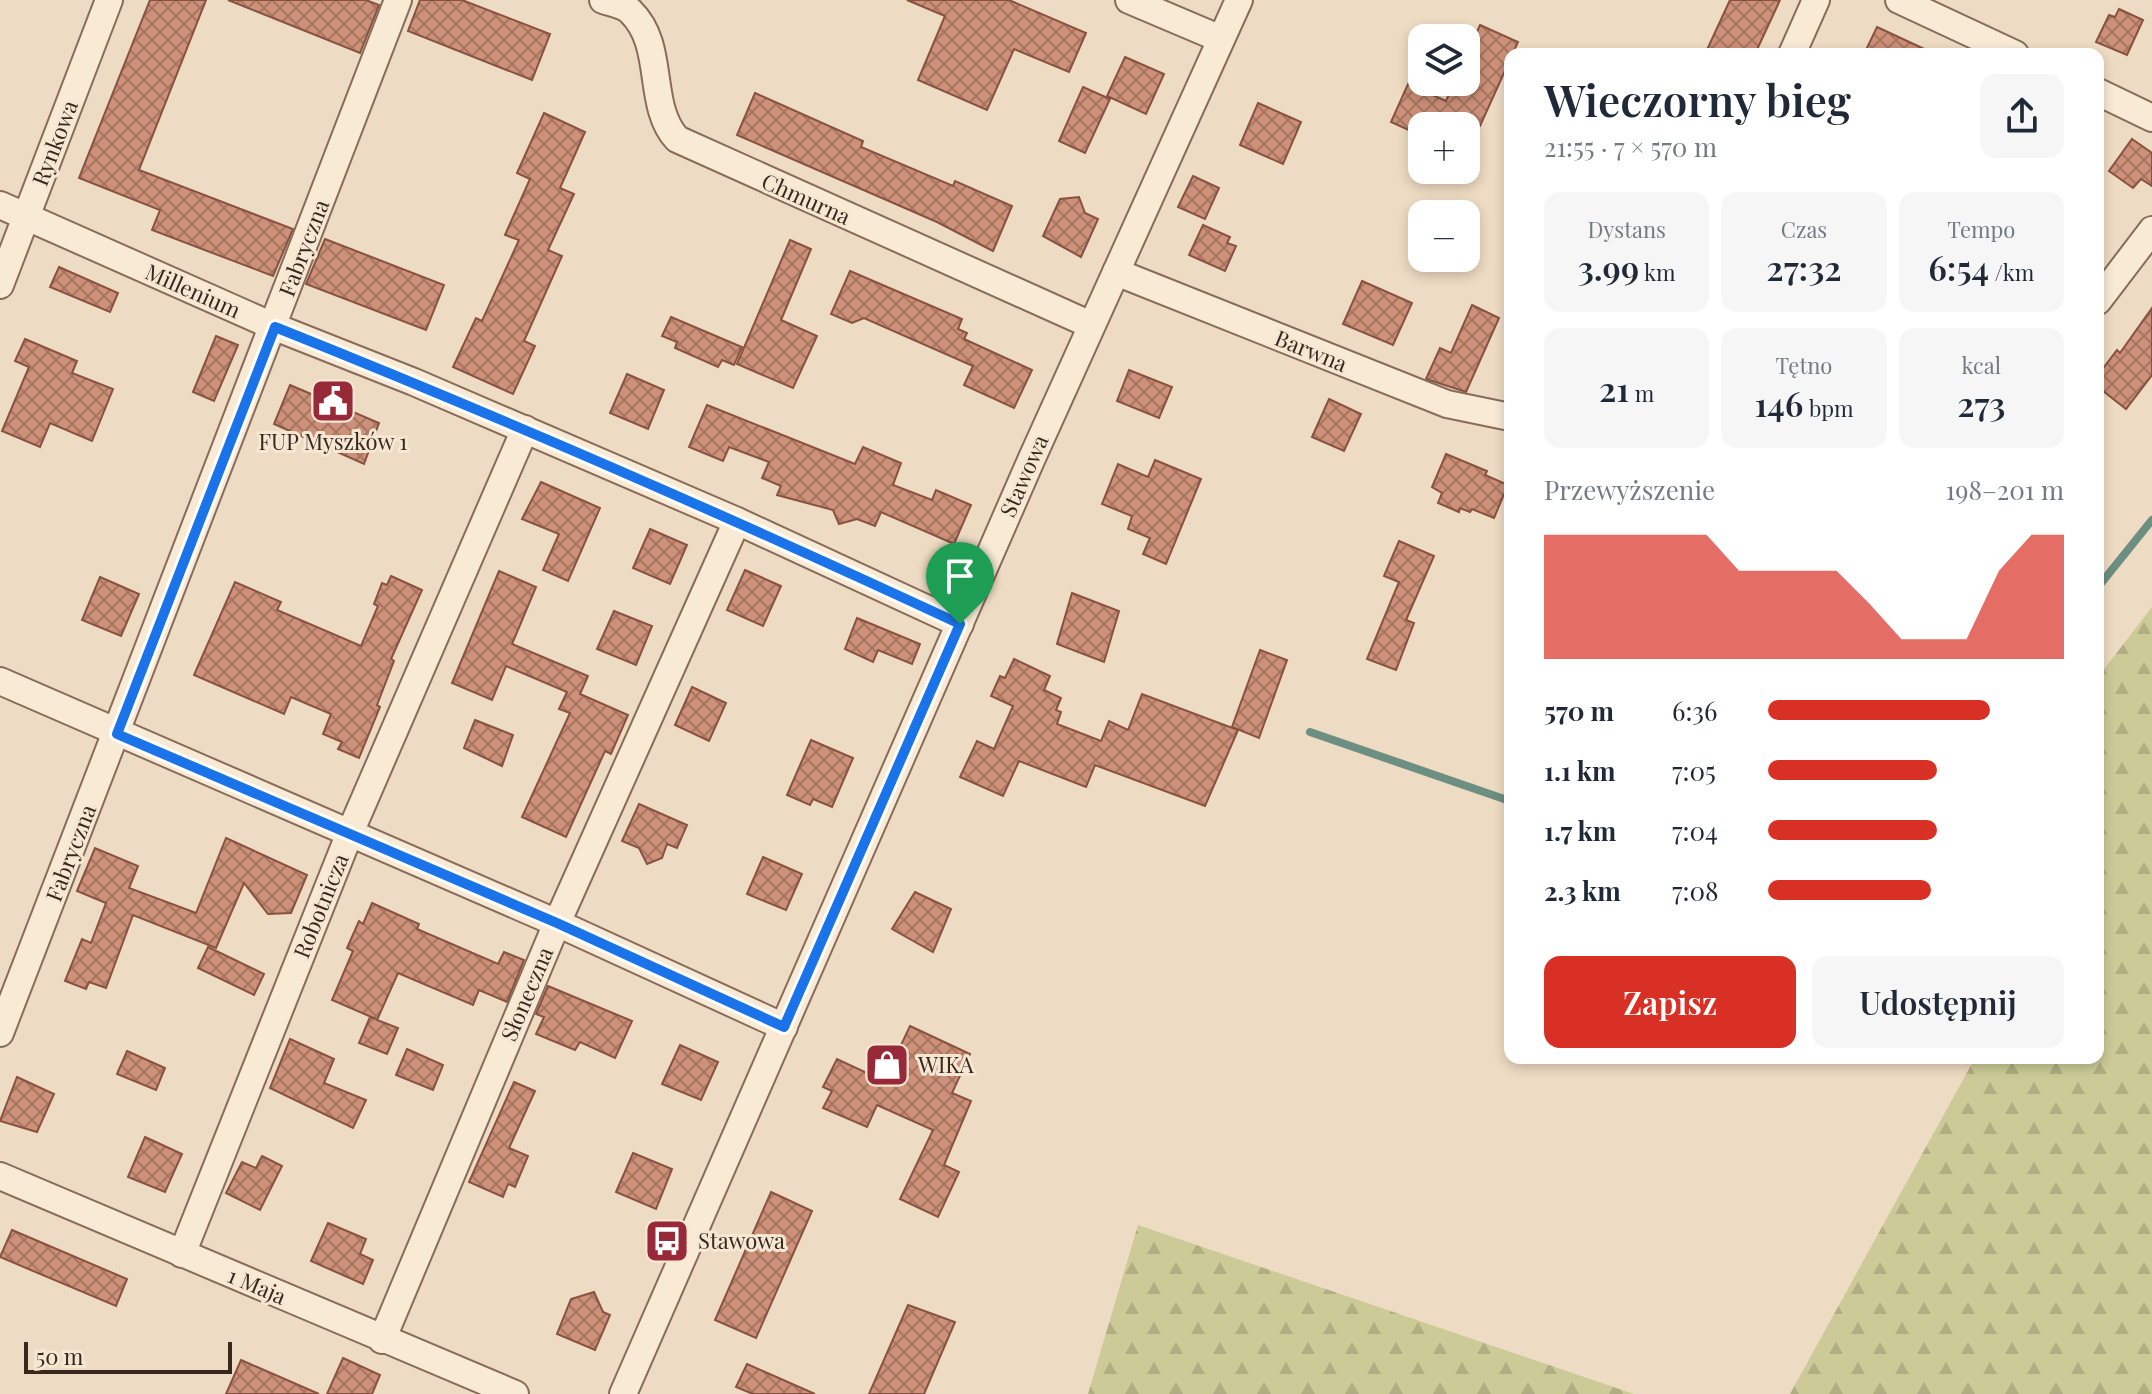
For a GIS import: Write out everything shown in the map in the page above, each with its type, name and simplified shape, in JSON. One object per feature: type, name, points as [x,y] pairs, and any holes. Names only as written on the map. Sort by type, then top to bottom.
[{"type":"street","name":"Rynkowa","points":[[0,285],[109,0]]},
{"type":"street","name":"Fabryczna","points":[[0,1033],[275,327],[398,0]]},
{"type":"street","name":"Chmurna","points":[[603,0],[630,10],[649,39],[667,123],[677,139],[1091,325]]},
{"type":"street","points":[[1129,0],[1221,39]]},
{"type":"street","name":"Stawowa","points":[[623,1394],[1091,325],[1239,0]]},
{"type":"street","points":[[1795,48],[1816,0]]},
{"type":"street","points":[[1899,0],[2002,48]]},
{"type":"street","points":[[2104,95],[2152,118]]},
{"type":"street","name":"Millenium","points":[[0,205],[275,327],[525,429],[737,521],[960,624]]},
{"type":"street","points":[[2104,293],[2152,230]]},
{"type":"street","name":"Barwna","points":[[1116,272],[1447,404],[1504,416]]},
{"type":"street","name":"Robotnicza","points":[[182,1254],[349,835],[525,429]]},
{"type":"street","name":"Słoneczna","points":[[382,1340],[557,923],[737,521]]},
{"type":"street","points":[[0,681],[557,923],[784,1027]]},
{"type":"street","name":"1 Maja","points":[[0,1176],[515,1394]]},
{"type":"green space","points":[[2152,607],[2152,1394],[1790,1394],[1972,1064],[2104,1064],[2104,669]]},
{"type":"green space","points":[[1138,1225],[1634,1394],[1088,1394]]},
{"type":"building","points":[[150,0],[206,0],[139,170],[293,229],[273,276],[152,230],[160,210],[79,178]]},
{"type":"building","points":[[228,0],[366,0],[379,5],[360,53]]},
{"type":"building","points":[[420,0],[462,0],[550,34],[532,80],[408,31]]},
{"type":"building","points":[[907,0],[1009,0],[1086,33],[1069,72],[1014,49],[987,110],[918,80],[945,16]]},
{"type":"building","points":[[1730,0],[1780,0],[1758,48],[1708,48]]},
{"type":"building","points":[[2119,9],[2143,20],[2127,55],[2096,42],[2109,15],[2115,17]]},
{"type":"building","points":[[1480,25],[1518,42],[1515,48],[1504,48],[1504,73],[1480,126],[1480,112],[1408,112],[1408,130],[1391,122],[1408,84],[1408,96],[1435,96],[1446,101],[1448,96],[1480,96]]},
{"type":"building","points":[[1877,27],[1922,48],[1867,48]]},
{"type":"building","points":[[1125,57],[1164,74],[1146,114],[1107,96]]},
{"type":"building","points":[[1083,87],[1110,99],[1085,153],[1059,141]]},
{"type":"building","points":[[755,93],[863,141],[861,147],[953,186],[955,181],[1012,206],[993,251],[937,222],[737,135]]},
{"type":"building","points":[[1258,103],[1301,122],[1283,164],[1240,145]]},
{"type":"building","points":[[544,113],[585,132],[560,188],[574,194],[548,250],[562,256],[524,341],[535,346],[513,394],[453,367],[476,318],[482,321],[519,240],[505,235],[530,179],[517,173]]},
{"type":"building","points":[[2132,139],[2152,153],[2152,186],[2141,179],[2133,188],[2109,171]]},
{"type":"building","points":[[1193,176],[1219,188],[1205,219],[1178,207]]},
{"type":"building","points":[[1079,197],[1085,213],[1098,219],[1081,257],[1043,236],[1060,199]]},
{"type":"building","points":[[1203,225],[1230,237],[1227,243],[1236,246],[1225,271],[1189,255]]},
{"type":"building","points":[[325,239],[444,285],[426,330],[306,284]]},
{"type":"building","points":[[790,240],[811,249],[781,320],[817,336],[793,388],[737,364]]},
{"type":"building","points":[[59,267],[118,293],[110,312],[50,287]]},
{"type":"building","points":[[850,271],[962,319],[958,329],[967,333],[964,339],[1032,370],[1014,408],[964,385],[973,366],[864,318],[852,323],[831,314]]},
{"type":"building","points":[[1362,281],[1412,303],[1393,345],[1343,324]]},
{"type":"building","points":[[1472,305],[1499,318],[1466,392],[1426,379],[1440,348],[1451,353]]},
{"type":"building","points":[[2152,308],[2152,375],[2126,409],[2104,392],[2104,367],[2117,350],[2120,353]]},
{"type":"building","points":[[671,317],[742,347],[734,365],[722,360],[718,367],[675,348],[677,342],[662,336]]},
{"type":"building","points":[[216,336],[238,345],[214,401],[193,392]]},
{"type":"building","points":[[25,339],[77,361],[72,373],[113,389],[92,441],[50,423],[40,447],[2,431],[29,367],[15,361]]},
{"type":"building","points":[[1129,370],[1172,387],[1159,418],[1117,401]]},
{"type":"building","points":[[627,374],[664,390],[648,429],[610,413]]},
{"type":"building","points":[[290,385],[379,423],[364,464],[274,424]]},
{"type":"building","points":[[1329,399],[1361,414],[1344,451],[1312,437]]},
{"type":"building","points":[[707,405],[855,464],[863,447],[901,463],[893,485],[932,500],[936,490],[971,505],[954,544],[881,512],[875,526],[857,519],[839,524],[833,510],[777,495],[781,486],[762,478],[769,462],[729,447],[723,461],[689,447]]},
{"type":"building","points":[[1446,454],[1487,471],[1485,475],[1504,483],[1504,494],[1494,518],[1472,509],[1470,512],[1460,508],[1459,512],[1438,503],[1442,493],[1432,487]]},
{"type":"building","points":[[1155,460],[1201,479],[1166,564],[1143,554],[1150,538],[1128,529],[1132,516],[1102,504],[1118,464],[1148,477]]},
{"type":"building","points":[[541,482],[600,508],[568,581],[543,570],[559,534],[522,519]]},
{"type":"building","points":[[650,529],[687,545],[670,584],[633,568]]},
{"type":"building","points":[[1399,541],[1434,556],[1406,620],[1414,623],[1396,670],[1367,659],[1399,582],[1384,576]]},
{"type":"building","points":[[745,570],[781,586],[763,626],[727,610]]},
{"type":"building","points":[[499,571],[536,587],[512,644],[588,676],[580,694],[628,715],[611,754],[605,751],[566,837],[522,817],[570,713],[559,709],[567,692],[506,666],[492,700],[452,683]]},
{"type":"building","points":[[391,576],[422,590],[391,659],[394,661],[377,705],[380,707],[359,758],[338,749],[342,742],[323,734],[331,714],[291,697],[284,714],[194,675],[235,582],[281,602],[277,610],[361,646],[378,606],[374,604],[382,583],[387,585]]},
{"type":"building","points":[[100,577],[139,594],[121,636],[82,620]]},
{"type":"building","points":[[1072,593],[1119,611],[1104,662],[1057,644]]},
{"type":"building","points":[[614,611],[652,626],[636,665],[597,649]]},
{"type":"building","points":[[857,618],[920,644],[912,664],[878,650],[873,662],[845,649]]},
{"type":"building","points":[[1260,650],[1287,660],[1259,738],[1232,727]]},
{"type":"building","points":[[1014,659],[1050,676],[1044,690],[1061,698],[1056,710],[1061,712],[1057,724],[1101,741],[1109,721],[1128,730],[1142,694],[1238,730],[1205,806],[1095,765],[1086,787],[1019,761],[1003,796],[960,777],[977,741],[994,749],[1013,706],[991,696],[1000,676],[1005,678]]},
{"type":"building","points":[[692,687],[726,703],[709,741],[675,725]]},
{"type":"building","points":[[475,720],[513,735],[502,766],[464,748]]},
{"type":"building","points":[[811,740],[853,758],[832,807],[813,799],[810,805],[787,795]]},
{"type":"building","points":[[639,804],[687,825],[677,848],[667,844],[662,858],[647,864],[639,848],[622,841]]},
{"type":"building","points":[[226,838],[307,875],[291,913],[268,914],[244,883],[216,948],[133,915],[106,988],[89,982],[86,989],[65,981],[82,939],[91,943],[106,903],[77,891],[95,848],[138,866],[129,888],[196,913]]},
{"type":"building","points":[[763,857],[802,874],[786,910],[747,894]]},
{"type":"building","points":[[915,892],[951,909],[933,952],[892,929]]},
{"type":"building","points":[[372,903],[419,924],[417,929],[498,964],[504,952],[524,960],[507,1002],[479,990],[473,1005],[398,973],[377,1020],[398,1028],[387,1054],[359,1043],[370,1017],[376,1019],[332,1000],[353,951],[347,948],[359,921],[363,924]]},
{"type":"building","points":[[208,947],[264,974],[254,995],[198,968]]},
{"type":"building","points":[[548,986],[632,1021],[615,1058],[580,1042],[575,1050],[536,1034],[544,1017],[536,1014]]},
{"type":"building","points":[[910,1026],[970,1054],[952,1093],[971,1101],[944,1165],[959,1172],[938,1217],[900,1199],[933,1130],[877,1105],[867,1127],[823,1108],[832,1091],[823,1087],[837,1059],[884,1081]]},
{"type":"building","points":[[290,1039],[334,1059],[324,1083],[366,1100],[353,1128],[270,1088]]},
{"type":"building","points":[[680,1045],[718,1062],[701,1100],[662,1084]]},
{"type":"building","points":[[407,1049],[443,1065],[433,1090],[396,1075]]},
{"type":"building","points":[[127,1051],[165,1068],[156,1090],[117,1074]]},
{"type":"building","points":[[17,1077],[54,1094],[37,1132],[0,1121]]},
{"type":"building","points":[[514,1082],[535,1091],[509,1148],[528,1156],[515,1187],[508,1184],[503,1197],[469,1182]]},
{"type":"building","points":[[145,1137],[182,1154],[165,1192],[128,1177]]},
{"type":"building","points":[[633,1153],[672,1169],[656,1209],[616,1192]]},
{"type":"building","points":[[262,1156],[282,1166],[260,1210],[226,1193],[242,1162],[256,1168]]},
{"type":"building","points":[[771,1192],[812,1211],[756,1338],[715,1320]]},
{"type":"building","points":[[328,1223],[366,1239],[360,1254],[373,1260],[363,1284],[311,1261]]},
{"type":"building","points":[[12,1230],[127,1279],[116,1306],[0,1257]]},
{"type":"building","points":[[594,1292],[603,1312],[610,1315],[595,1350],[557,1334],[571,1299]]},
{"type":"building","points":[[908,1305],[955,1322],[924,1394],[869,1394]]},
{"type":"building","points":[[343,1358],[380,1375],[372,1394],[327,1394]]},
{"type":"building","points":[[241,1360],[319,1394],[226,1394]]},
{"type":"building","points":[[747,1364],[815,1394],[753,1394],[736,1387]]},
{"type":"waterway","points":[[2104,580],[2152,520]]},
{"type":"waterway","points":[[1310,732],[1504,799]]},
{"type":"place","name":"FUP Myszków 1","points":[[333,401]]},
{"type":"place","name":"WIKA","points":[[887,1065]]},
{"type":"place","name":"Stawowa","points":[[667,1241]]},
{"type":"route","points":[[275,327],[414,382],[737,521],[960,624],[784,1027],[557,923],[117,734],[275,327]]}]
